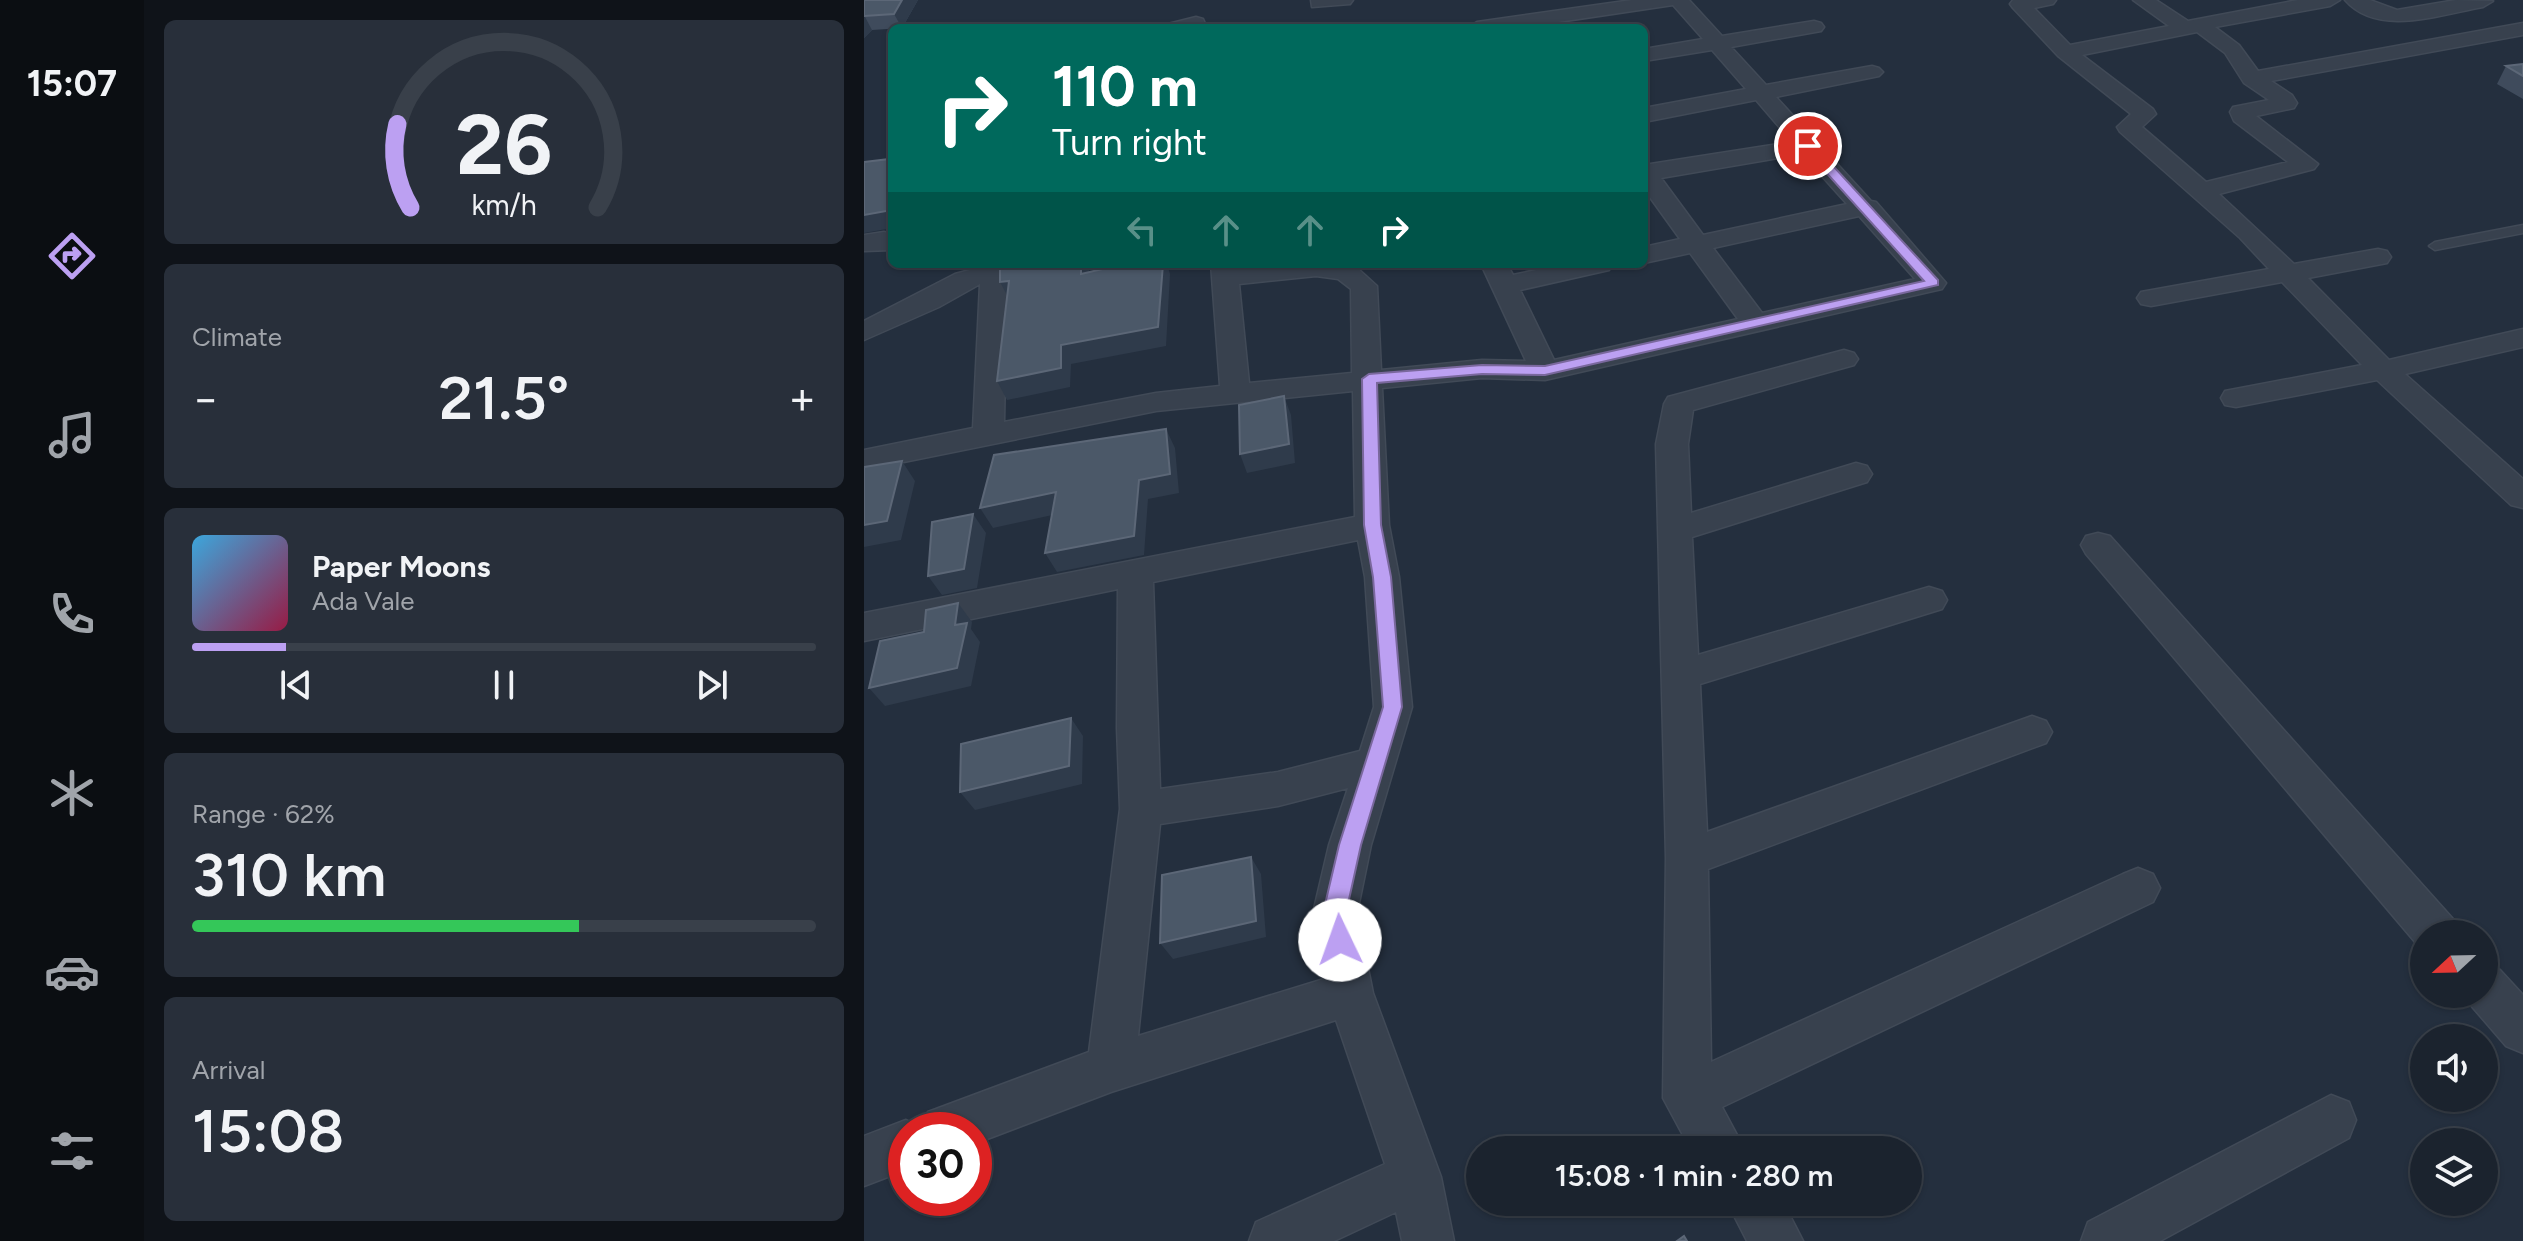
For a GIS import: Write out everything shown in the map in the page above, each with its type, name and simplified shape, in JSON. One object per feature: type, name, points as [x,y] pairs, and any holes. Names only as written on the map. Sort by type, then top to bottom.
[{"type":"street","points":[[1194,0],[1196,24]]},
{"type":"street","points":[[1319,3],[1343,0]]},
{"type":"street","points":[[1505,24],[1672,0]]},
{"type":"street","points":[[864,460],[1156,402],[1482,369],[1545,371],[1933,283],[1679,0]]},
{"type":"street","points":[[2018,2],[2046,0]]},
{"type":"street","points":[[2143,0],[2232,49],[2252,78],[2286,103],[2241,112],[2242,116],[2306,164],[2201,191]]},
{"type":"street","points":[[2065,52],[2330,0]]},
{"type":"street","points":[[2355,0],[2382,14],[2397,16],[2503,9]]},
{"type":"street","points":[[2018,2],[2065,52],[2145,114],[2128,127],[2287,271],[2383,370],[2523,497]]},
{"type":"street","points":[[2252,78],[2503,9]]},
{"type":"street","points":[[1648,54],[1814,27]]},
{"type":"street","points":[[1648,114],[1872,72]]},
{"type":"street","points":[[1648,172],[1808,146]]},
{"type":"street","points":[[1648,178],[1754,322]]},
{"type":"street","points":[[1648,254],[1867,207]]},
{"type":"street","points":[[864,243],[888,241]]},
{"type":"street","points":[[2151,298],[2378,257]]},
{"type":"street","points":[[864,332],[929,301],[953,272],[993,268],[988,436]]},
{"type":"street","points":[[1235,393],[1225,270],[1316,268],[1346,272],[1364,286],[1372,525],[1382,577],[1393,707],[1350,845],[1335,913],[1350,993],[1415,1177],[1428,1241]]},
{"type":"street","points":[[1545,371],[1499,274],[1560,268]]},
{"type":"street","points":[[2236,398],[2383,370],[2523,338]]},
{"type":"street","points":[[1711,1136],[1687,1098],[1687,858],[1672,444],[1679,404],[1844,359]]},
{"type":"street","points":[[1675,530],[1856,474]]},
{"type":"street","points":[[865,631],[1135,572],[1372,525]]},
{"type":"street","points":[[2098,545],[2424,920]]},
{"type":"street","points":[[1111,1068],[1141,809],[1136,728],[1135,572]]},
{"type":"street","points":[[1681,675],[1929,600]]},
{"type":"street","points":[[1687,858],[2032,732]]},
{"type":"street","points":[[1141,809],[1278,789],[1376,764]]},
{"type":"street","points":[[1687,1098],[2138,888]]},
{"type":"street","points":[[992,1113],[1111,1068],[1350,993]]},
{"type":"street","points":[[2498,1002],[2523,1030]]},
{"type":"street","points":[[2107,1241],[2331,1120]]},
{"type":"street","points":[[864,1161],[888,1152]]},
{"type":"street","points":[[1275,1241],[1415,1177]]},
{"type":"street","points":[[1762,1216],[1777,1241]]},
{"type":"lane","points":[[2435,246],[2523,229]]},
{"type":"building","points":[[864,0],[902,0],[894,14],[864,16]]},
{"type":"building","points":[[2523,64],[2523,76],[2506,66]]},
{"type":"building","points":[[888,159],[888,211],[864,215],[864,162]]},
{"type":"building","points":[[1000,268],[1081,268],[1081,274],[1107,268],[1163,268],[1158,327],[1061,345],[1061,368],[997,381],[1009,281],[1000,282]]},
{"type":"building","points":[[1284,396],[1289,444],[1240,454],[1239,405]]},
{"type":"building","points":[[1166,429],[1170,474],[1139,480],[1134,536],[1045,553],[1056,492],[980,508],[994,455]]},
{"type":"building","points":[[902,461],[887,521],[864,525],[864,467]]},
{"type":"building","points":[[973,514],[964,569],[928,576],[932,522]]},
{"type":"building","points":[[958,603],[955,625],[967,623],[957,668],[869,688],[880,641],[924,632],[926,610]]},
{"type":"building","points":[[1071,718],[1069,766],[960,792],[961,744]]},
{"type":"building","points":[[1251,857],[1256,921],[1160,943],[1162,875]]},
{"type":"route","points":[[1340,940],[1335,913],[1350,845],[1393,707],[1382,577],[1372,525],[1369,379],[1482,369],[1545,371],[1933,283],[1867,207],[1808,146]]}]
